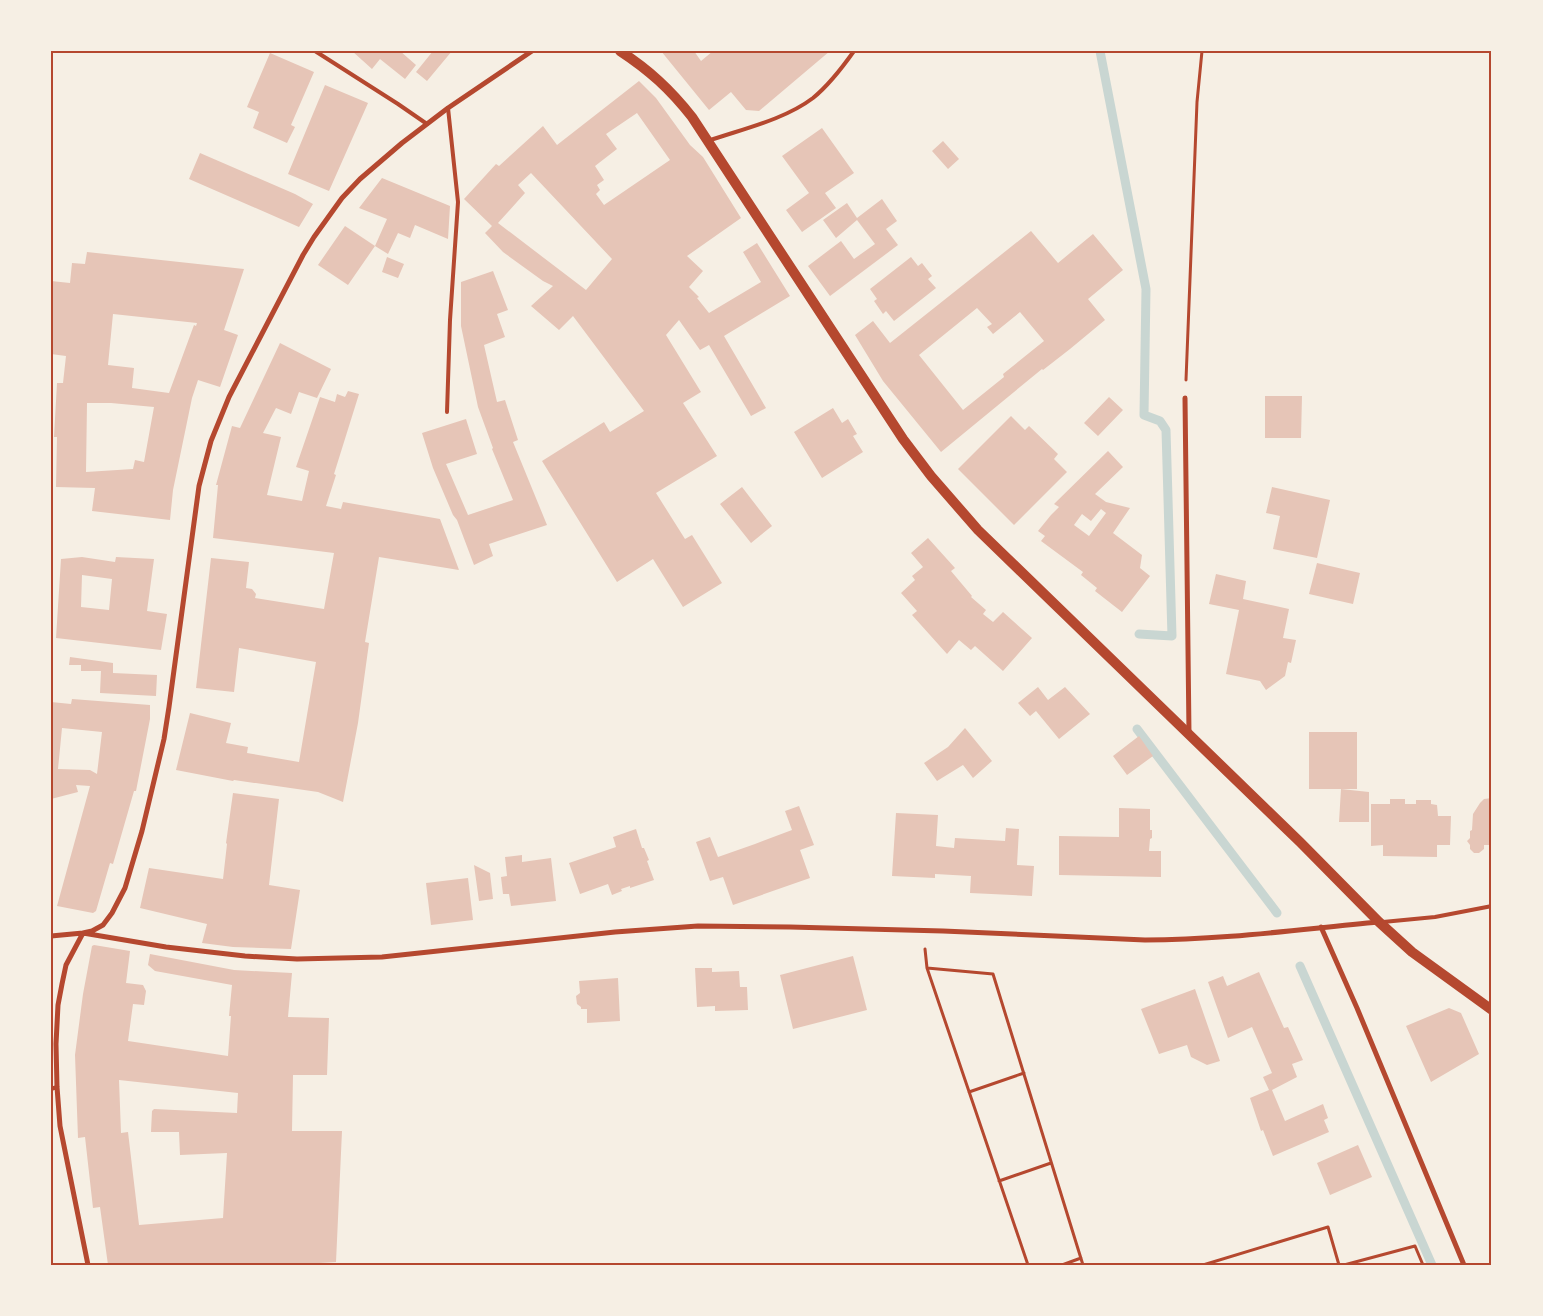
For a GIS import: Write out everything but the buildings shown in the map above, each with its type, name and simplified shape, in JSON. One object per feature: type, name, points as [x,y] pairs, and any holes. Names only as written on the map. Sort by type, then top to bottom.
[{"type":"main road","points":[[620,51],[642,66],[683,105],[903,439],[965,516],[1300,842],[1379,922],[1424,962],[1492,1010]]},
{"type":"street","points":[[51,936],[83,933],[98,928],[107,921],[119,900],[133,861],[148,808],[164,739],[170,707],[199,486],[204,463],[220,418],[282,293],[319,230],[342,198],[360,179],[388,154],[448,108],[532,51]]},
{"type":"street","points":[[1185,398],[1189,734]]},
{"type":"street","points":[[83,933],[166,947],[225,954],[297,959],[382,957],[615,932],[698,926],[944,931],[1145,940],[1201,939],[1379,922]]},
{"type":"street","points":[[1321,927],[1357,1008],[1464,1265]]},
{"type":"street","points":[[83,933],[66,965],[58,1005],[54,1088],[88,1265]]},
{"type":"lane","points":[[315,51],[427,124]]},
{"type":"lane","points":[[708,141],[785,115],[801,106],[829,83],[854,51]]},
{"type":"lane","points":[[447,412],[450,320],[458,202],[448,108]]},
{"type":"lane","points":[[1379,922],[1435,917],[1492,906]]},
{"type":"path","points":[[1185,398],[1197,102],[1202,51]]},
{"type":"path","points":[[1028,1265],[927,968],[993,974],[1083,1265]]},
{"type":"path","points":[[969,1092],[1024,1073]]},
{"type":"path","points":[[999,1181],[1051,1163]]},
{"type":"path","points":[[1203,1265],[1328,1227],[1339,1265]]},
{"type":"path","points":[[1344,1265],[1415,1246],[1423,1265]]},
{"type":"path","points":[[1062,1265],[1081,1258]]},
{"type":"waterway","points":[[1100,51],[1146,289],[1144,415],[1160,421],[1166,430],[1172,636],[1139,634]]},
{"type":"waterway","points":[[1137,729],[1277,913]]},
{"type":"waterway","points":[[1300,966],[1432,1265]]}]
